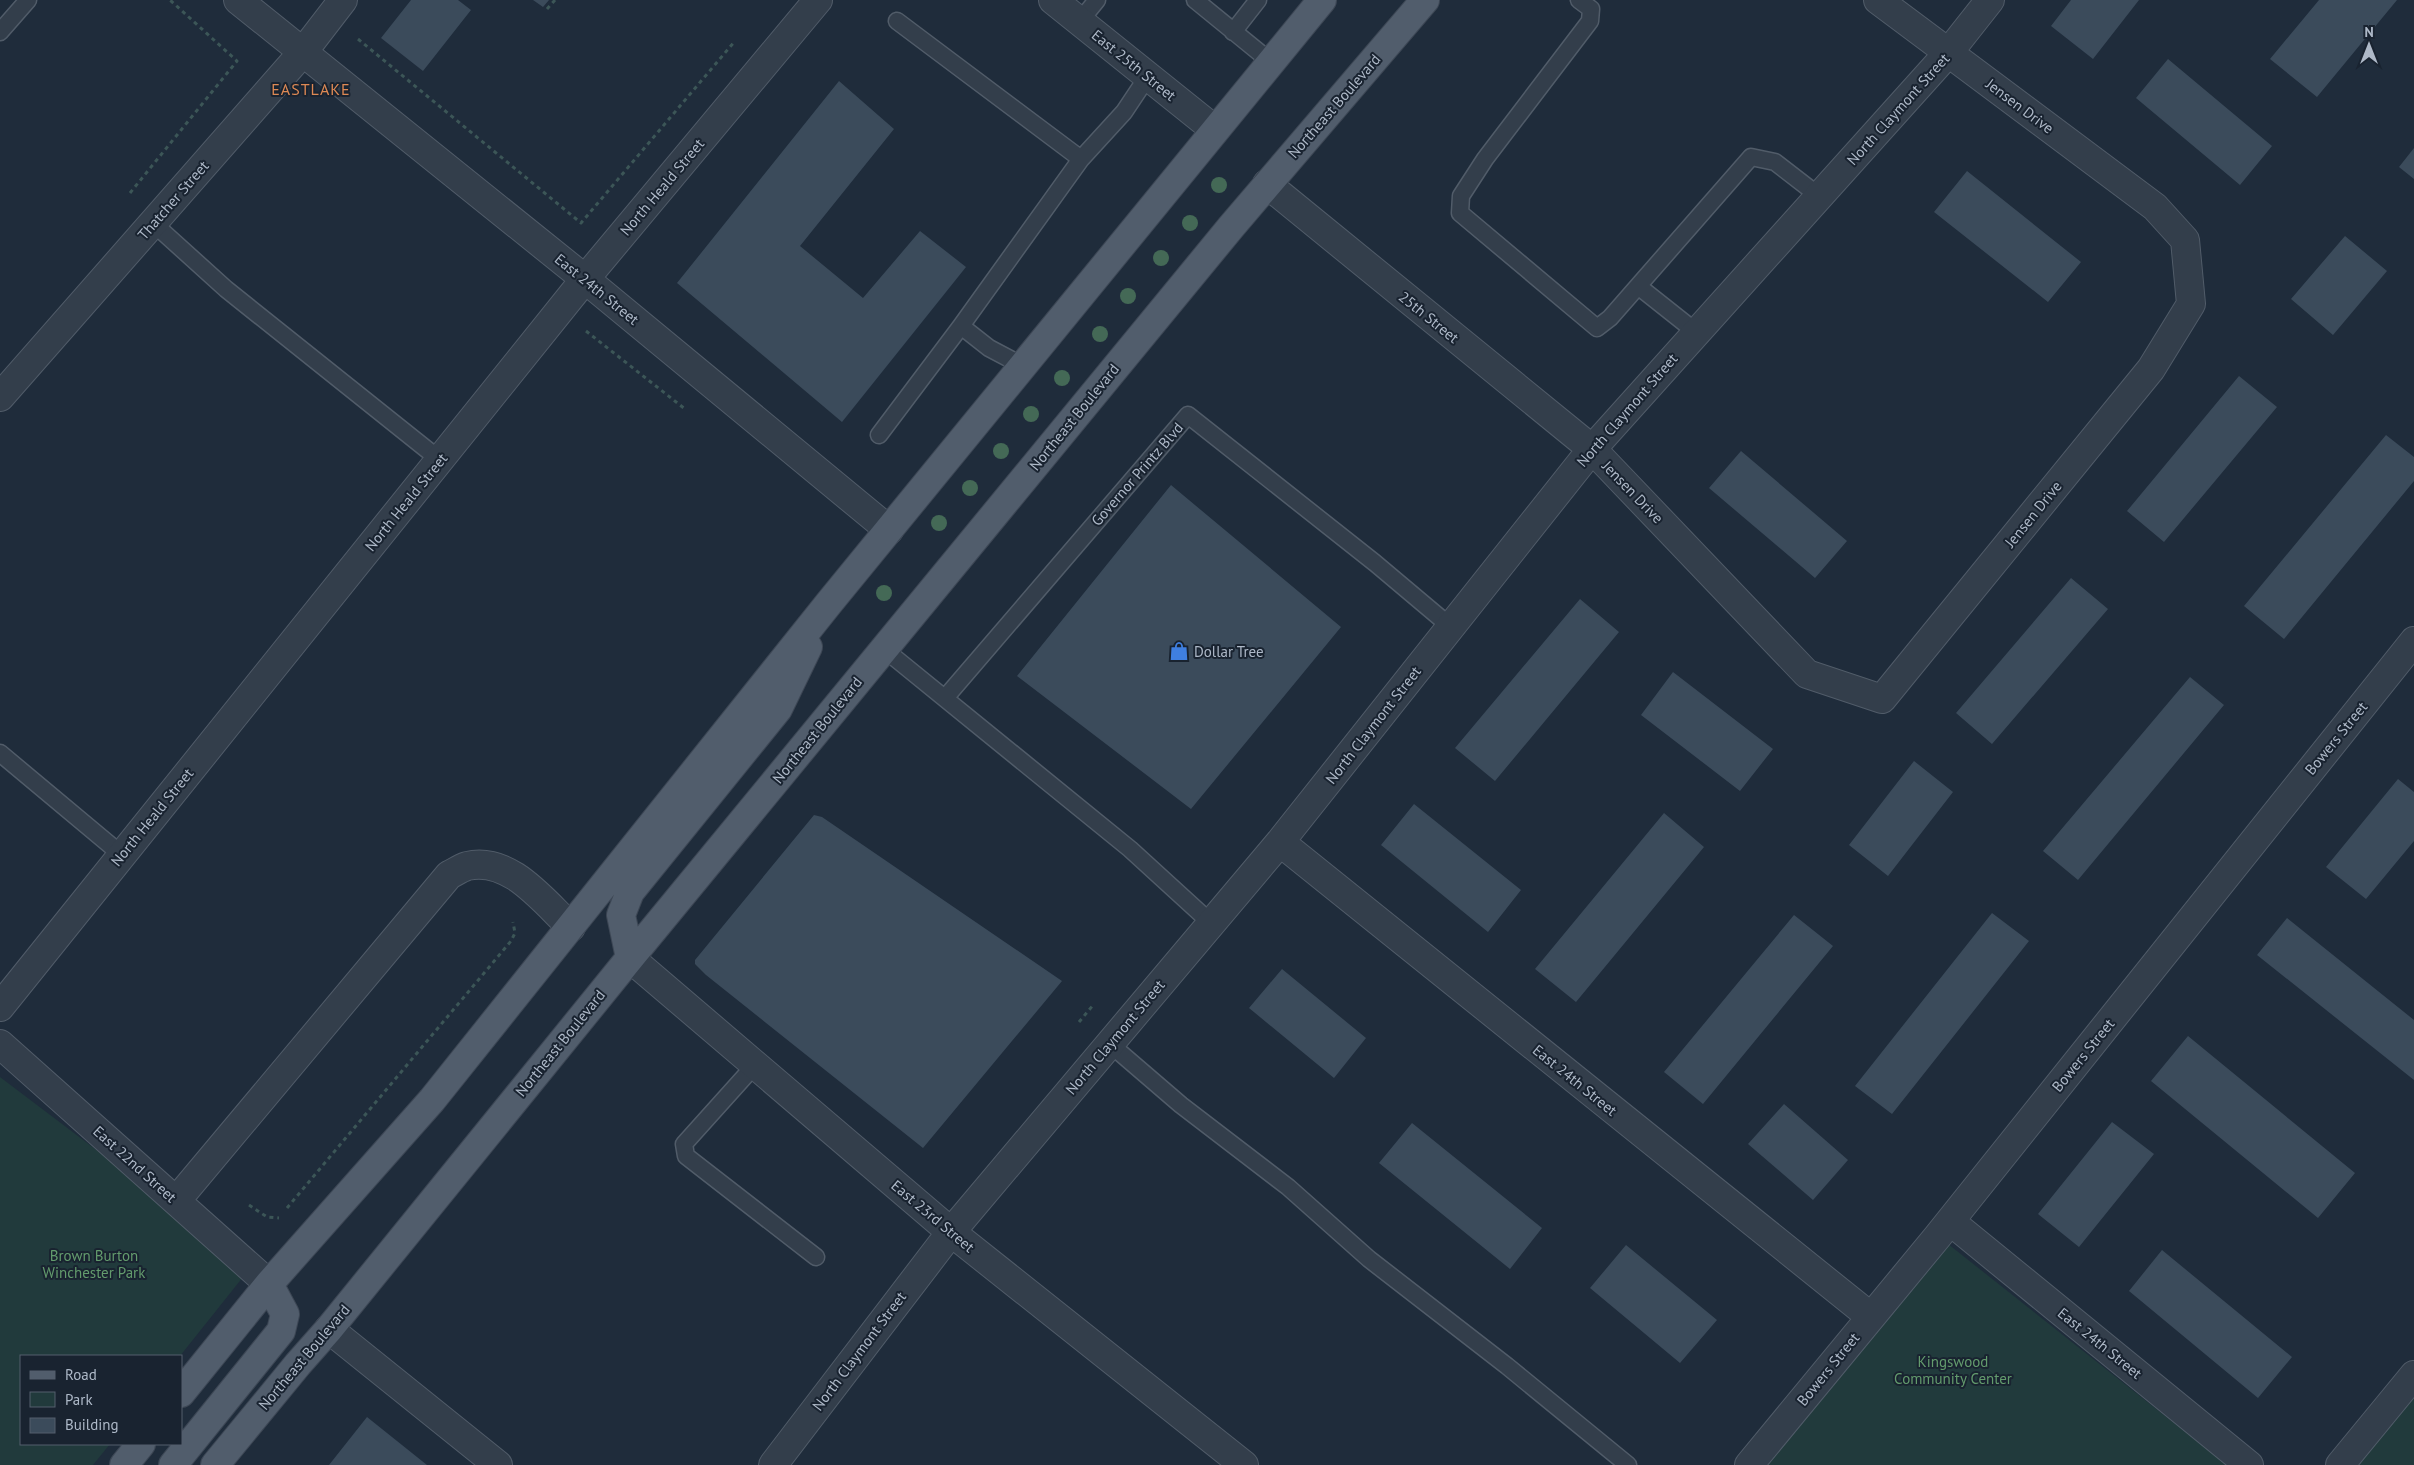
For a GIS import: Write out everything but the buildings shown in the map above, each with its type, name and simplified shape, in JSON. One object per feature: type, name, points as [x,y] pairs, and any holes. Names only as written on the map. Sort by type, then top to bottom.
[{"type":"main road","points":[[182,1392],[269,1284],[432,1100],[829,603],[1322,0]]},
{"type":"main road","name":"Northeast Boulevard","points":[[215,1465],[329,1329],[630,958],[1267,184],[1425,0]]},
{"type":"main road","points":[[630,958],[621,915],[630,892],[778,709],[829,603]]},
{"type":"main road","points":[[183,1461],[281,1331],[285,1314],[269,1284]]},
{"type":"main road","points":[[124,1465],[140,1445]]},
{"type":"street","name":"East 24th Street","points":[[238,0],[585,279],[889,530]]},
{"type":"street","name":"Thatcher Street","points":[[0,397],[303,52],[343,0]]},
{"type":"street","name":"North Heald Street","points":[[0,1007],[585,279],[818,0]]},
{"type":"street","name":"East 25th Street","points":[[1053,0],[1089,10],[1148,76],[1214,130]]},
{"type":"street","points":[[1878,0],[1949,52]]},
{"type":"street","name":"North Claymont Street","points":[[773,1465],[950,1232],[1280,842],[1592,449],[1949,52],[1990,0]]},
{"type":"street","name":"Jensen Drive","points":[[1592,449],[1807,674],[1882,699],[2152,368],[2191,304],[2185,240],[2155,207],[1949,52]]},
{"type":"street","name":"25th Street","points":[[1267,184],[1592,449]]},
{"type":"street","name":"Bowers Street","points":[[1750,1465],[1950,1221],[2414,641]]},
{"type":"street","name":"East 24th Street","points":[[1280,842],[1871,1318]]},
{"type":"street","points":[[176,1201],[449,875],[466,866],[486,865],[512,873],[571,926]]},
{"type":"street","name":"East 23rd Street","points":[[630,958],[950,1232],[1244,1465]]},
{"type":"street","name":"East 22nd Street","points":[[0,1044],[269,1284]]},
{"type":"street","name":"East 24th Street","points":[[1950,1221],[2249,1465]]},
{"type":"street","points":[[329,1329],[498,1465]]},
{"type":"street","points":[[2340,1465],[2414,1375]]},
{"type":"lane","points":[[0,32],[28,0]]},
{"type":"lane","points":[[1195,0],[1271,62]]},
{"type":"lane","points":[[1233,32],[1258,0]]},
{"type":"lane","points":[[1579,0],[1591,9],[1590,21],[1485,158],[1461,196],[1460,213],[1597,328],[1610,318],[1751,157],[1775,162],[1819,196]]},
{"type":"lane","points":[[898,20],[1081,158]]},
{"type":"lane","points":[[879,435],[961,326],[1081,158],[1124,112],[1148,76]]},
{"type":"lane","points":[[153,223],[226,289],[440,460]]},
{"type":"lane","points":[[1638,286],[1696,332]]},
{"type":"lane","points":[[961,326],[989,348],[1023,366]]},
{"type":"lane","name":"Governor Printz Blvd","points":[[945,698],[1188,415],[1375,563],[1451,627]]},
{"type":"lane","points":[[884,648],[1130,849],[1211,923]]},
{"type":"lane","points":[[0,753],[122,855]]},
{"type":"lane","points":[[1110,1044],[1181,1105],[1288,1187],[1369,1259],[1507,1366],[1628,1465]]},
{"type":"lane","points":[[755,1064],[684,1144],[686,1156],[816,1257]]},
{"type":"path","points":[[125,199],[237,61],[170,0]]},
{"type":"path","points":[[547,9],[555,0]]},
{"type":"path","points":[[351,33],[581,223],[738,37]]},
{"type":"path","points":[[560,310],[676,404],[693,412]]},
{"type":"path","points":[[286,1210],[290,1202],[511,941],[515,933],[515,924],[511,916]]},
{"type":"path","points":[[1075,1027],[1094,1004]]},
{"type":"path","points":[[249,1204],[267,1217],[282,1218]]},
{"type":"green space","name":"Brown Burton Winchester Park","points":[[0,1077],[251,1267],[181,1355],[20,1355],[20,1445],[109,1445],[93,1465],[0,1465]]},
{"type":"green space","name":"Kingswood Community Center","points":[[1938,1236],[2227,1465],[1752,1465]]},
{"type":"green space","points":[[2414,1376],[2414,1465],[2342,1465]]},
{"type":"place","name":"Dollar Tree","points":[[1179,651]]},
{"type":"district","name":"EASTLAKE","points":[[311,89]]}]
